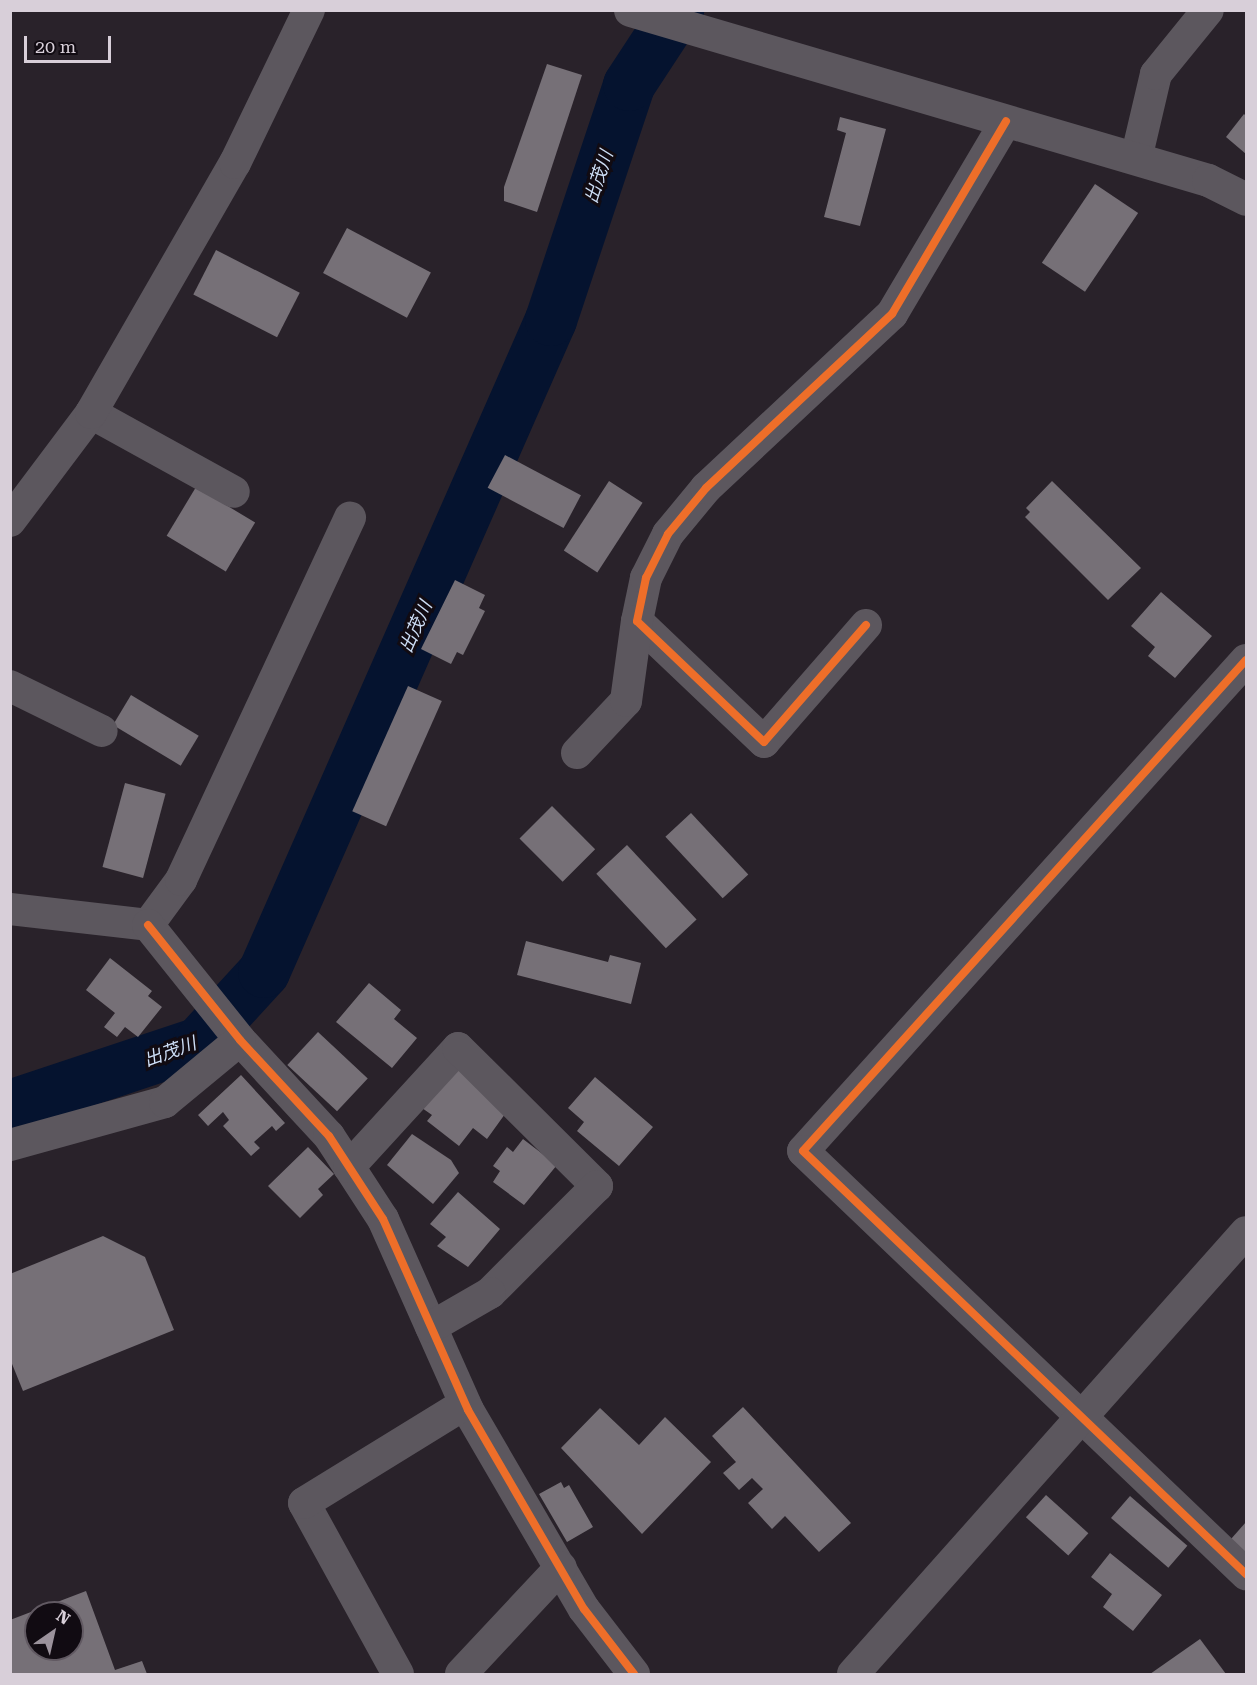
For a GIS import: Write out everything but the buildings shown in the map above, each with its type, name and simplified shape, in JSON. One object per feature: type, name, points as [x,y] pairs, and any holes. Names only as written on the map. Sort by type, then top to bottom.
[{"type":"street","points":[[10,521],[91,413],[235,163],[309,10]]},
{"type":"street","points":[[1136,159],[1156,74],[1208,10]]},
{"type":"street","points":[[633,11],[1208,180],[1246,199]]},
{"type":"street","points":[[577,753],[626,701],[637,621],[646,578],[668,534],[706,488],[892,314],[1006,121]]},
{"type":"street","points":[[91,413],[234,492]]},
{"type":"street","points":[[148,924],[181,880],[350,518]]},
{"type":"street","points":[[637,621],[764,742],[866,625]]},
{"type":"street","points":[[1246,660],[803,1151],[1246,1574]]},
{"type":"street","points":[[10,686],[102,731]]},
{"type":"street","points":[[10,909],[148,924],[240,1040],[329,1136],[383,1219],[465,1404],[584,1609],[634,1674]]},
{"type":"street","points":[[10,1145],[165,1102],[240,1040]]},
{"type":"street","points":[[349,1167],[458,1048],[597,1186],[490,1293],[431,1327]]},
{"type":"street","points":[[853,1674],[1246,1232]]},
{"type":"street","points":[[398,1674],[304,1503],[465,1404]]},
{"type":"street","points":[[461,1674],[561,1567]]},
{"type":"waterway","name":"出茂川","points":[[10,1106],[199,1043],[264,972],[551,320],[629,85],[678,10]]},
{"type":"cycle path","points":[[866,625],[764,742],[637,621],[646,578],[668,534],[706,488],[892,314],[1006,121]]},
{"type":"cycle path","points":[[1246,660],[803,1151],[1246,1574]]},
{"type":"cycle path","points":[[148,925],[240,1040],[329,1136],[383,1219],[468,1410],[584,1609],[634,1674]]}]
